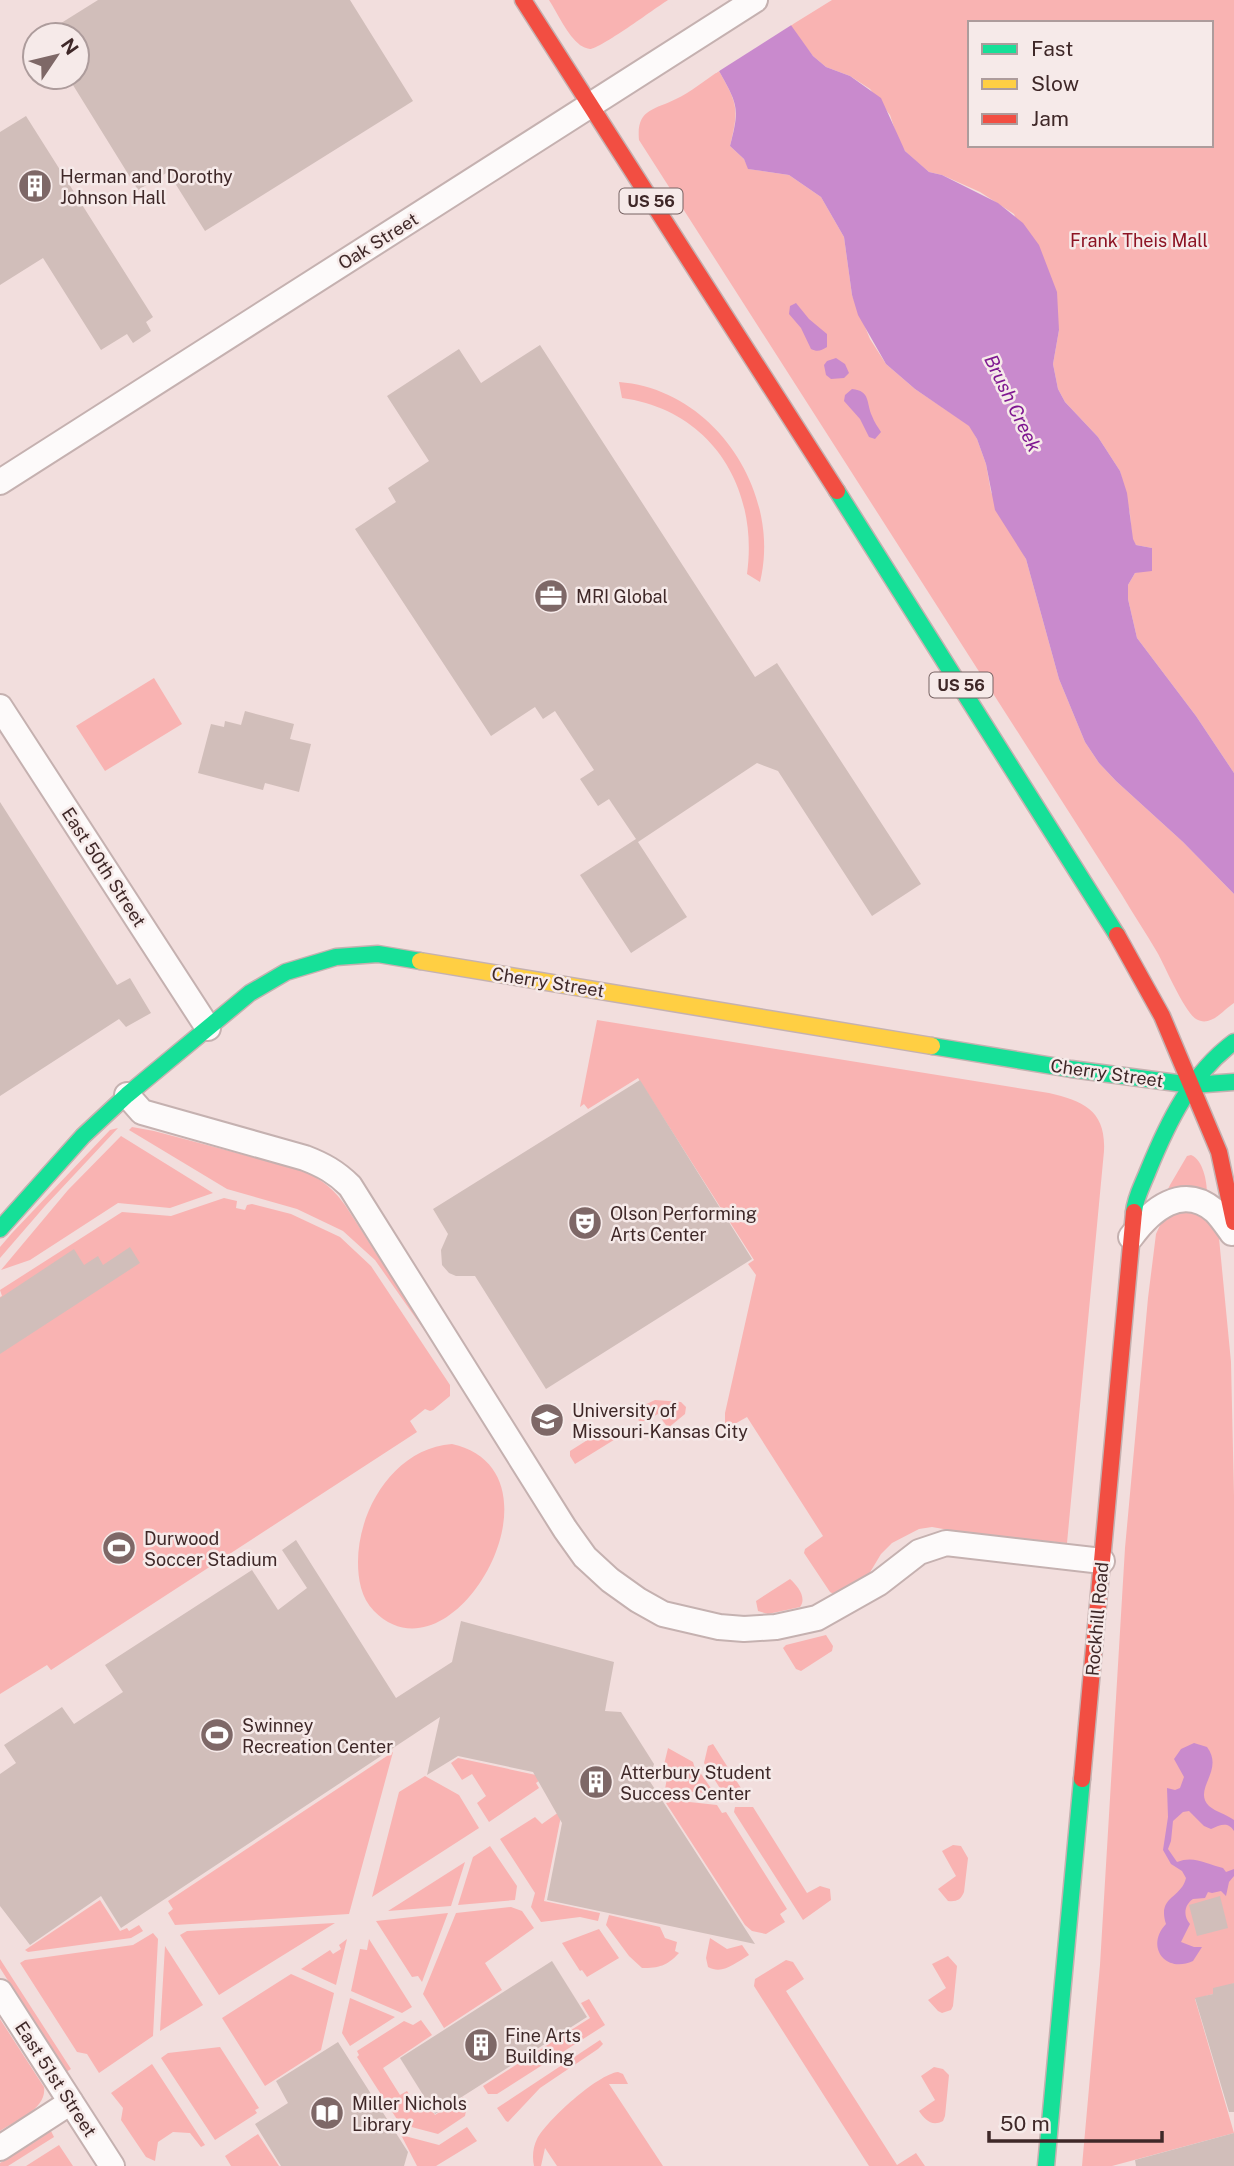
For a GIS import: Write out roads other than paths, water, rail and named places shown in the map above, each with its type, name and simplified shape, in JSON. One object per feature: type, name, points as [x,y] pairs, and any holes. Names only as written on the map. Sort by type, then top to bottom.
[{"type":"main road","name":"US 56","points":[[523,0],[968,696],[1125,947],[1162,1016],[1219,1152],[1234,1222]]},
{"type":"main road","name":"Cherry Street","points":[[0,1229],[83,1136],[127,1095],[250,993],[286,972],[336,957],[378,954],[1071,1069],[1192,1085]]},
{"type":"main road","name":"Rockhill Road","points":[[1046,2166],[1134,1207],[1162,1139],[1192,1085],[1225,1047],[1234,1042]]},
{"type":"main road","points":[[1192,1085],[1234,1082]]},
{"type":"street","name":"Oak Street","points":[[0,482],[755,0]]},
{"type":"street","name":"East 50th Street","points":[[0,707],[208,1028]]},
{"type":"street","points":[[127,1095],[142,1112],[305,1157],[338,1174],[350,1186],[524,1466],[586,1557],[610,1580],[663,1614],[719,1627],[776,1628],[817,1618],[879,1583],[919,1552],[946,1543],[1102,1561]]},
{"type":"street","points":[[1131,1237],[1146,1216],[1160,1206],[1183,1199],[1198,1201],[1215,1211],[1234,1236]]},
{"type":"street","name":"East 51st Street","points":[[0,1992],[113,2166]]},
{"type":"street","points":[[0,2147],[72,2102]]},
{"type":"water","name":"Brush Creek","points":[[773,0],[813,56],[826,67],[850,76],[881,98],[905,151],[929,172],[942,175],[998,203],[1023,223],[1039,245],[1057,292],[1059,330],[1053,364],[1058,389],[1065,402],[1098,437],[1120,471],[1127,493],[1136,545],[1152,548],[1152,571],[1135,573],[1128,585],[1128,599],[1137,638],[1196,716],[1234,773],[1234,894],[1183,842],[1116,781],[1099,763],[1085,742],[1059,679],[1026,559],[995,510],[986,464],[977,439],[969,426],[915,389],[886,364],[858,315],[852,295],[844,237],[821,197],[789,175],[748,169],[744,159],[730,146],[735,107],[719,71]]},
{"type":"water","points":[[796,303],[809,319],[827,334],[827,347],[819,351],[811,349],[801,328],[789,314],[790,306]]},
{"type":"water","points":[[836,358],[845,364],[849,373],[844,378],[831,379],[826,375],[824,365]]},
{"type":"water","points":[[852,389],[862,392],[867,398],[881,432],[875,439],[869,437],[860,419],[844,401],[845,395]]},
{"type":"water","points":[[1194,1743],[1207,1747],[1212,1756],[1213,1764],[1204,1793],[1205,1800],[1209,1806],[1234,1820],[1234,1831],[1226,1825],[1211,1829],[1204,1826],[1189,1811],[1183,1812],[1173,1821],[1168,1849],[1177,1862],[1195,1860],[1223,1868],[1226,1872],[1234,1869],[1234,1876],[1229,1882],[1226,1896],[1221,1891],[1208,1892],[1205,1898],[1193,1899],[1188,1904],[1186,1914],[1190,1924],[1181,1942],[1202,1947],[1193,1961],[1174,1964],[1161,1956],[1157,1941],[1166,1924],[1164,1915],[1167,1903],[1180,1890],[1186,1878],[1182,1871],[1171,1864],[1163,1850],[1168,1817],[1167,1788],[1180,1788],[1184,1777],[1174,1759],[1181,1749]]},
{"type":"place","name":"Herman and Dorothy Johnson Hall","points":[[35,186]]},
{"type":"place","name":"MRI Global","points":[[551,596]]},
{"type":"place","name":"Olson Performing Arts Center","points":[[585,1223]]},
{"type":"place","name":"University of Missouri-Kansas City","points":[[547,1420]]},
{"type":"place","name":"Durwood Soccer Stadium","points":[[119,1548]]},
{"type":"place","name":"Swinney Recreation Center","points":[[217,1735]]},
{"type":"place","name":"Atterbury Student Success Center","points":[[596,1782]]},
{"type":"place","name":"Fine Arts Building","points":[[481,2045]]},
{"type":"place","name":"Miller Nichols Library","points":[[327,2113]]},
{"type":"park label","name":"Frank Theis Mall","points":[[1139,240]]}]
